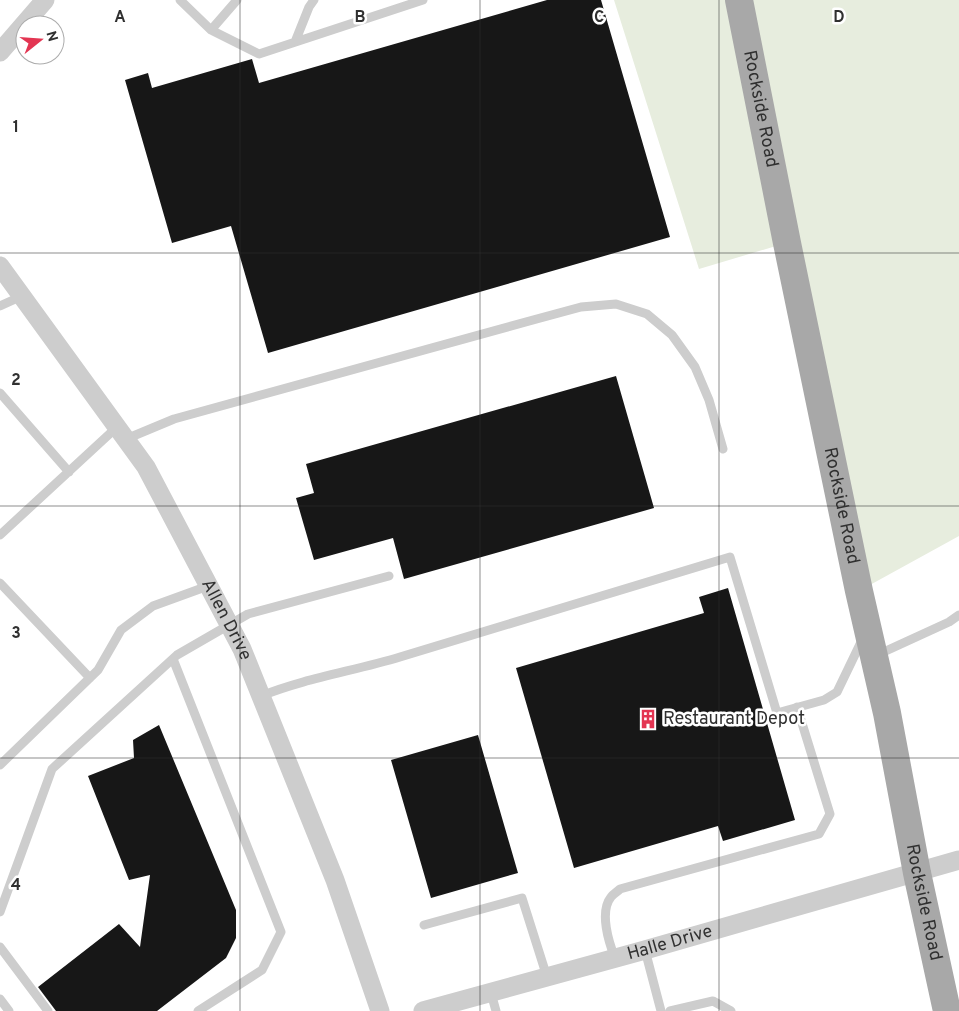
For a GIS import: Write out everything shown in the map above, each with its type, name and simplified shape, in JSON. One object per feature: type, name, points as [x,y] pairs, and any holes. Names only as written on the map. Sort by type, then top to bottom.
[{"type":"main road","name":"Rockside Road","points":[[739,0],[787,243],[874,656],[916,873],[947,1011]]},
{"type":"street","points":[[0,52],[45,0]]},
{"type":"street","name":"Allen Drive","points":[[0,266],[146,468],[228,626],[242,649],[335,880],[380,1011]]},
{"type":"street","name":"Halle Drive","points":[[423,1011],[493,1002],[547,978],[959,860]]},
{"type":"lane","points":[[180,0],[211,30],[259,54],[423,0]]},
{"type":"lane","points":[[211,30],[237,0]]},
{"type":"lane","points":[[295,42],[309,7],[314,0]]},
{"type":"lane","points":[[0,306],[22,296]]},
{"type":"lane","points":[[0,535],[69,472],[121,433],[581,307],[616,304],[647,314],[672,335],[695,367],[709,400],[724,449]]},
{"type":"lane","points":[[0,393],[69,472]]},
{"type":"lane","points":[[261,696],[278,689],[396,658],[730,557],[777,713],[824,700],[837,692],[868,629]]},
{"type":"lane","points":[[0,912],[52,769],[173,659],[248,614],[389,576]]},
{"type":"lane","points":[[0,583],[90,678]]},
{"type":"lane","points":[[0,765],[98,670],[121,630],[153,606],[208,586]]},
{"type":"lane","points":[[874,656],[949,622],[959,615]]},
{"type":"lane","points":[[173,659],[281,932],[262,970],[198,1011]]},
{"type":"lane","points":[[615,958],[608,940],[605,916],[610,898],[620,889],[819,834],[830,814],[798,707]]},
{"type":"lane","points":[[424,925],[522,898],[547,978]]},
{"type":"lane","points":[[0,947],[48,1011]]},
{"type":"lane","points":[[645,950],[661,1011]]},
{"type":"lane","points":[[0,999],[9,1011]]},
{"type":"lane","points":[[670,1011],[712,1001],[731,1011]]},
{"type":"green space","points":[[614,0],[959,0],[959,536],[859,591],[786,243],[699,269]]},
{"type":"building","points":[[547,0],[601,0],[670,237],[268,353],[231,226],[172,243],[125,80],[148,73],[152,88],[252,59],[259,83]]},
{"type":"building","points":[[616,376],[654,508],[404,579],[393,538],[314,560],[296,498],[314,493],[306,464]]},
{"type":"building","name":"Restaurant Depot","points":[[728,588],[795,820],[723,841],[718,826],[574,868],[516,668],[704,613],[699,597]]},
{"type":"building","points":[[159,725],[236,910],[236,938],[226,958],[157,1011],[56,1011],[38,987],[119,924],[140,947],[150,875],[129,880],[88,776],[134,758],[133,740]]},
{"type":"building","points":[[478,735],[518,873],[431,898],[391,760]]},
{"type":"place","name":"Restaurant Depot","points":[[648,719]]}]
